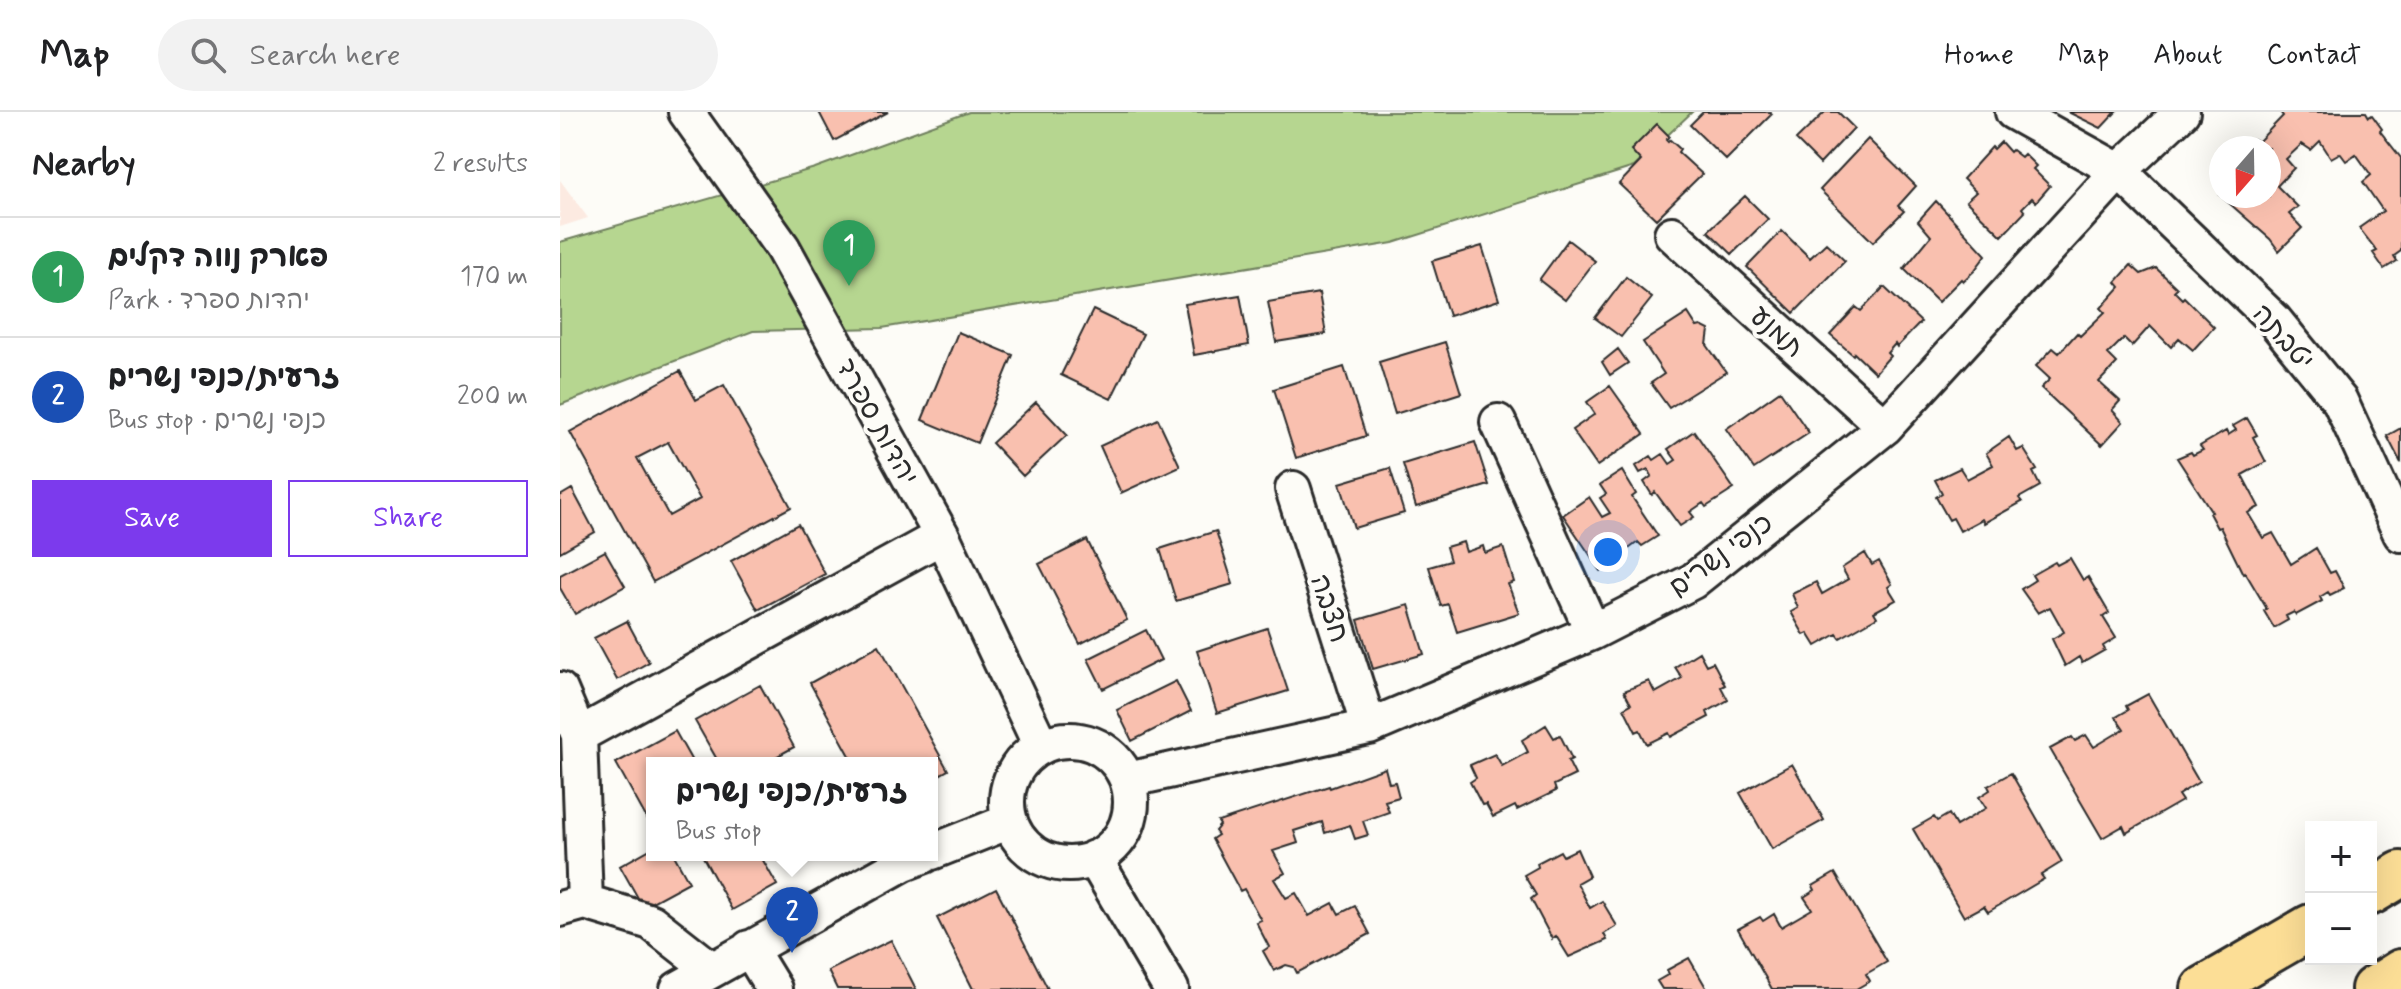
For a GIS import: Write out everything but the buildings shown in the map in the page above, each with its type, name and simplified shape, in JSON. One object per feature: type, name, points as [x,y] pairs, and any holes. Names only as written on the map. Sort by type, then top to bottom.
[{"type":"main road","points":[[2377,888],[2401,874]]},
{"type":"main road","points":[[2204,989],[2305,930]]},
{"type":"main road","points":[[2374,989],[2401,972]]},
{"type":"street","name":"יהדות ספרד","points":[[686,112],[782,247],[942,536],[1041,746]]},
{"type":"street","points":[[2013,112],[2119,171]]},
{"type":"street","name":"כנפי נשרים","points":[[1127,780],[1369,727],[1593,632],[1693,581],[1885,427],[2119,171],[2182,112]]},
{"type":"street","name":"יטבתה","points":[[2119,171],[2274,320],[2340,401],[2401,534]]},
{"type":"street","name":"תמנע","points":[[1672,234],[1885,427]]},
{"type":"street","points":[[1498,422],[1593,632]]},
{"type":"street","name":"חצבה","points":[[1293,489],[1369,727]]},
{"type":"street","points":[[579,735],[942,536]]},
{"type":"street","points":[[560,690],[579,735],[572,906],[651,922],[711,969]]},
{"type":"street","points":[[1075,740],[1091,744],[1113,759],[1127,780],[1130,808],[1122,834],[1110,849],[1094,858],[1069,863],[1044,858],[1030,850],[1018,837],[1010,821],[1007,807],[1011,778],[1018,765],[1041,746],[1075,740]]},
{"type":"street","points":[[938,850],[1010,821]]},
{"type":"street","points":[[1094,858],[1171,989]]},
{"type":"street","points":[[678,989],[909,861]]},
{"type":"street","points":[[749,948],[774,989]]},
{"type":"shaded area","points":[[560,180],[588,218],[560,227]]},
{"type":"green space","points":[[969,112],[1692,112],[1634,167],[1393,243],[882,328],[753,331],[560,405],[560,242],[815,168]]},
{"type":"place","name":"פארק נווה דקלים","points":[[849,286]]},
{"type":"place","name":"זרעית/כנפי נשרים","points":[[792,953]]}]
